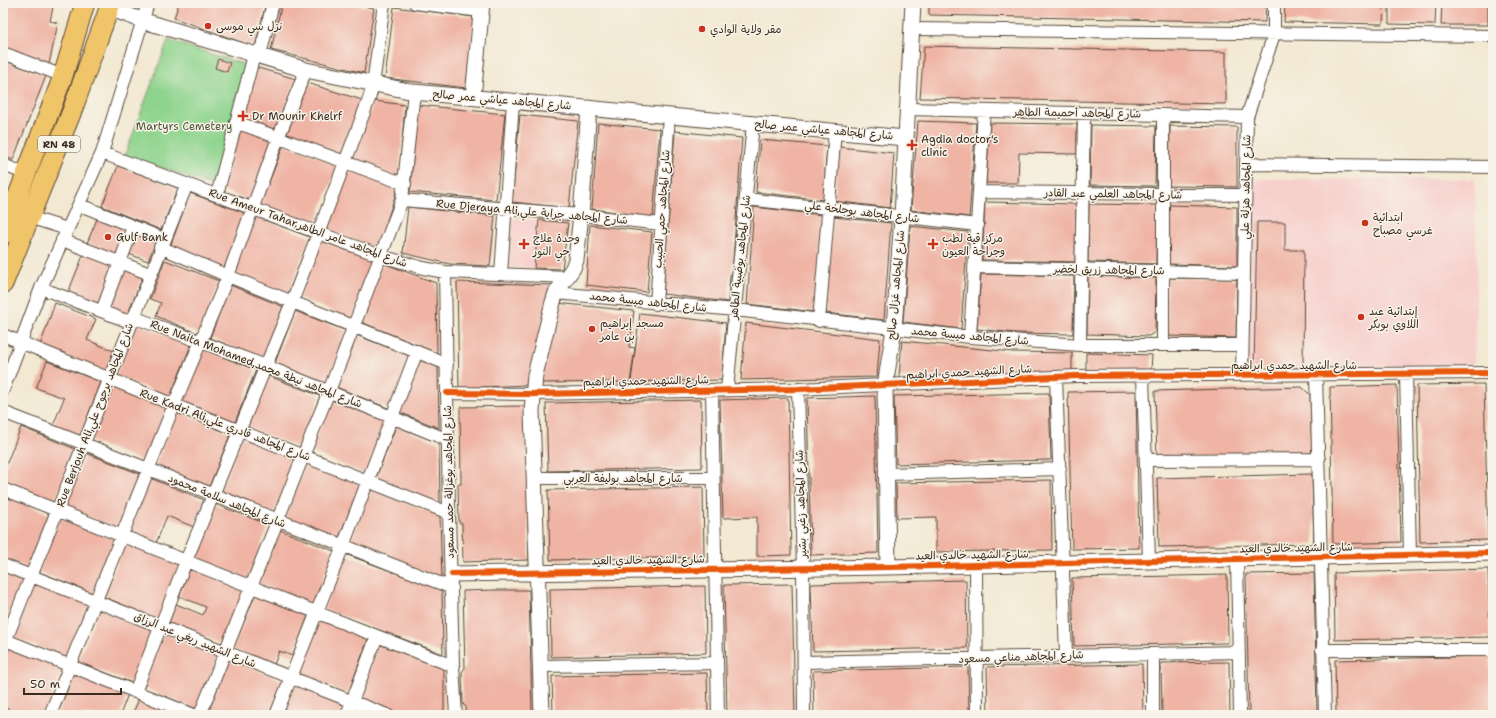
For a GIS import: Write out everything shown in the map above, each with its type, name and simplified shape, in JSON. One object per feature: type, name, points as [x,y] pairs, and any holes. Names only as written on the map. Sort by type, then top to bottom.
[{"type":"main road","name":"RN 48","points":[[3,284],[14,215],[27,174],[63,76],[85,3]]},
{"type":"main road","name":"RN 48","points":[[3,235],[72,111],[110,6]]},
{"type":"street","points":[[3,390],[41,288],[65,234],[80,205],[102,153],[144,21],[148,3]]},
{"type":"street","points":[[217,195],[254,55],[262,47],[273,3]]},
{"type":"street","points":[[136,692],[186,560],[292,302],[345,163],[373,85],[384,3]]},
{"type":"street","points":[[415,3],[482,7],[473,97]]},
{"type":"street","name":"شارع المجاهد غزال صالح","points":[[888,567],[885,386],[894,330],[902,217],[906,109],[913,3]]},
{"type":"street","name":"شارع المجاهد هزلة علي","points":[[1242,375],[1247,117],[1274,34],[1274,3]]},
{"type":"street","name":"شارع المجاهد عياشي عمر صالح","points":[[110,6],[144,21],[306,70],[373,85],[414,92],[905,138]]},
{"type":"street","points":[[912,29],[1493,36]]},
{"type":"street","points":[[3,53],[63,76]]},
{"type":"street","points":[[50,715],[174,405],[228,276],[278,138],[306,70]]},
{"type":"street","points":[[200,715],[304,455],[402,200],[405,184],[414,92]]},
{"type":"street","points":[[501,274],[504,210],[513,102]]},
{"type":"street","points":[[542,715],[538,573],[533,478],[532,411],[535,375],[556,293],[568,277],[576,260],[589,108]]},
{"type":"street","name":"شارع المجاهد أحميمة الطاهر","points":[[906,109],[1247,117]]},
{"type":"street","points":[[970,337],[984,111]]},
{"type":"street","points":[[1080,345],[1084,113]]},
{"type":"street","name":"شارع المجاهد حمي الحبيب","points":[[656,304],[669,115]]},
{"type":"street","points":[[1163,115],[1163,345]]},
{"type":"street","points":[[236,122],[405,184]]},
{"type":"street","name":"شارع المجاهد بوضبية الطاهر","points":[[726,390],[753,124]]},
{"type":"street","points":[[820,321],[835,131]]},
{"type":"street","name":"Rue Ameur Tahar,شارع المجاهد عامر الطاهر","points":[[102,153],[381,256],[423,268],[445,272],[568,277]]},
{"type":"street","points":[[1247,164],[1493,167]]},
{"type":"street","points":[[3,165],[27,174]]},
{"type":"street","name":"Rue Berjouh Ali,شارع المجاهد برجوح علي","points":[[4,642],[58,511],[162,243],[187,184]]},
{"type":"street","name":"شارع المجاهد العلمي عبد القادر","points":[[980,192],[1245,195]]},
{"type":"street","name":"شارع المجاهد بوجلخة علي","points":[[746,199],[978,225]]},
{"type":"street","name":"Rue Djeraya Ali,شارع المجاهد جراية علي","points":[[402,200],[504,210],[581,215],[661,224]]},
{"type":"street","points":[[80,205],[133,227],[228,276],[447,364]]},
{"type":"street","points":[[14,215],[65,234],[120,262],[150,274]]},
{"type":"street","points":[[102,311],[133,227]]},
{"type":"street","name":"شارع المجاهد زريق لخضر","points":[[974,267],[1244,273]]},
{"type":"street","name":"شارع المجاهد بوغزالة حمد مسعود","points":[[445,272],[448,513],[452,581],[453,666],[456,715]]},
{"type":"street","name":"Rue Naita Mohamed,شارع المجاهد نيطة محمد","points":[[41,288],[127,321],[134,317],[201,341],[329,391],[448,440]]},
{"type":"street","name":"شارع المجاهد ميسة محمد","points":[[556,293],[656,304],[735,310],[894,330],[970,337],[1080,345],[1242,345]]},
{"type":"street","name":"Rue Kadri Ali,شارع المجاهد قادري علي","points":[[3,335],[174,405],[368,480],[448,513]]},
{"type":"street","points":[[276,715],[343,546],[417,351]]},
{"type":"street","name":"شارع الشهيد حمدي ابراهيم","points":[[447,393],[534,394],[798,389],[1056,377],[1493,373]]},
{"type":"street","points":[[1316,374],[1322,650],[1325,715]]},
{"type":"street","points":[[1406,374],[1410,556]]},
{"type":"street","points":[[1143,376],[1149,560]]},
{"type":"street","points":[[1056,377],[1066,655]]},
{"type":"street","name":"شارع المجاهد زغبي بشير","points":[[798,389],[803,568],[804,715]]},
{"type":"street","points":[[712,390],[714,569],[718,715]]},
{"type":"street","name":"شارع المجاهد سلامة محمود","points":[[3,412],[343,546],[452,581]]},
{"type":"street","points":[[1146,460],[1319,459]]},
{"type":"street","points":[[887,474],[1060,469]]},
{"type":"street","name":"شارع المجاهد بوليفة العربي","points":[[533,478],[713,478]]},
{"type":"street","points":[[3,489],[453,666]]},
{"type":"street","name":"شارع الشهيد خالدي العيد","points":[[452,581],[538,573],[888,567],[1149,560],[1237,560],[1493,553]]},
{"type":"street","points":[[1237,560],[1240,715]]},
{"type":"street","name":"شارع الشهيد ريغي عبد الرزاق","points":[[3,565],[387,715]]},
{"type":"street","points":[[976,565],[978,659],[977,715]]},
{"type":"street","points":[[347,715],[377,636]]},
{"type":"street","points":[[4,642],[70,666],[194,715]]},
{"type":"street","points":[[1322,650],[1493,650]]},
{"type":"street","name":"شارع المجاهد مناعي مسعود","points":[[804,662],[1238,652]]},
{"type":"street","points":[[1153,654],[1153,715]]},
{"type":"street","points":[[541,666],[716,663]]},
{"type":"shaded area","points":[[1256,179],[1475,179],[1477,267],[1474,364],[1244,368]]},
{"type":"shaded area","name":"وحدة علاج حي النور","points":[[513,218],[539,220],[534,268],[509,267]]},
{"type":"green space","name":"Martyrs Cemetery","points":[[168,40],[246,65],[216,187],[125,155]]},
{"type":"building","points":[[3,3],[54,3],[50,21],[58,23],[49,64],[3,47]]},
{"type":"building","points":[[179,3],[266,3],[255,47],[174,18]]},
{"type":"building","points":[[282,3],[345,3],[374,8],[364,73],[271,50]]},
{"type":"building","points":[[929,3],[1266,3],[1265,22],[929,15]]},
{"type":"building","points":[[1285,3],[1384,3],[1383,24],[1284,22]]},
{"type":"building","points":[[1389,3],[1436,3],[1435,25],[1389,24]]},
{"type":"building","points":[[1442,3],[1488,3],[1488,25],[1441,25]]},
{"type":"building","points":[[394,7],[474,17],[466,88],[385,78]]},
{"type":"building","points":[[924,46],[1226,52],[1226,104],[920,98]]},
{"type":"building","points":[[218,59],[230,63],[227,72],[215,68]]},
{"type":"building","points":[[3,60],[46,76],[13,160],[3,156]]},
{"type":"building","points":[[255,67],[296,79],[275,132],[242,120]]},
{"type":"building","points":[[307,83],[362,100],[341,156],[286,136]]},
{"type":"building","points":[[374,101],[405,105],[399,178],[352,160]]},
{"type":"building","points":[[418,105],[505,114],[496,200],[410,192]]},
{"type":"building","points":[[520,115],[578,121],[569,208],[512,202]]},
{"type":"building","points":[[918,121],[976,123],[969,217],[911,210]]},
{"type":"building","points":[[598,123],[660,129],[653,217],[592,209]]},
{"type":"building","points":[[990,123],[1077,124],[1077,154],[1019,153],[1018,183],[986,183]]},
{"type":"building","points":[[1091,125],[1156,126],[1155,186],[1090,185]]},
{"type":"building","points":[[1170,126],[1237,127],[1237,187],[1169,186]]},
{"type":"building","points":[[240,127],[273,140],[250,200],[223,191]]},
{"type":"building","points":[[675,131],[742,138],[732,274],[730,275],[728,302],[663,294]]},
{"type":"building","points":[[760,140],[827,146],[823,200],[756,192]]},
{"type":"building","points":[[284,144],[338,164],[315,225],[260,205]]},
{"type":"building","points":[[839,147],[894,153],[890,208],[834,201]]},
{"type":"building","points":[[118,166],[178,188],[161,230],[102,206]]},
{"type":"building","points":[[349,168],[398,186],[378,249],[326,229]]},
{"type":"building","points":[[190,193],[245,213],[224,268],[170,247]]},
{"type":"building","points":[[985,202],[1076,204],[1075,262],[982,260]]},
{"type":"building","points":[[1089,204],[1157,205],[1156,264],[1088,262]]},
{"type":"building","points":[[1169,205],[1237,207],[1237,266],[1167,264]]},
{"type":"building","points":[[408,207],[495,216],[490,266],[450,264],[403,253]]},
{"type":"building","points":[[754,207],[822,215],[815,312],[747,304]]},
{"type":"building","points":[[256,217],[310,237],[288,294],[234,273]]},
{"type":"building","points":[[833,217],[891,223],[884,320],[826,313]]},
{"type":"building","name":"Gulf Bank","points":[[97,219],[128,231],[119,256],[87,243]]},
{"type":"building","points":[[539,220],[568,223],[562,269],[534,268]]},
{"type":"building","points":[[1257,222],[1285,222],[1285,250],[1304,250],[1303,368],[1254,369]]},
{"type":"building","points":[[590,225],[652,232],[647,292],[586,285]]},
{"type":"building","points":[[910,226],[968,232],[961,329],[903,322]]},
{"type":"building","points":[[134,233],[156,241],[148,261],[126,253]]},
{"type":"building","points":[[321,241],[374,260],[352,319],[299,298]]},
{"type":"building","points":[[84,253],[116,266],[100,305],[68,293]]},
{"type":"building","points":[[165,260],[219,281],[199,334],[156,316],[161,303],[150,299]]},
{"type":"building","points":[[383,263],[436,283],[437,353],[361,322]]},
{"type":"building","points":[[121,268],[143,276],[127,316],[106,308]]},
{"type":"building","points":[[981,274],[1074,276],[1073,334],[1016,333],[977,329]]},
{"type":"building","points":[[1088,276],[1156,278],[1155,332],[1149,336],[1087,334]]},
{"type":"building","points":[[1167,278],[1237,279],[1236,338],[1168,336]]},
{"type":"building","points":[[457,282],[553,285],[527,385],[459,388]]},
{"type":"building","points":[[230,285],[284,307],[264,359],[210,338]]},
{"type":"building","points":[[55,303],[96,319],[87,340],[114,351],[105,371],[40,346]]},
{"type":"building","name":"مسجد إبراهيم بن عامر","points":[[557,303],[634,311],[629,347],[635,348],[630,382],[541,383]]},
{"type":"building","points":[[295,311],[347,331],[327,384],[275,363]]},
{"type":"building","points":[[640,313],[726,323],[722,380],[631,382]]},
{"type":"building","points":[[746,323],[880,339],[877,377],[741,380]]},
{"type":"building","points":[[137,324],[191,345],[170,397],[116,376]]},
{"type":"building","points":[[356,335],[410,356],[390,409],[336,387]]},
{"type":"building","points":[[902,341],[1013,352],[1072,353],[1072,373],[899,377]]},
{"type":"building","points":[[202,349],[256,370],[235,422],[181,401]]},
{"type":"building","points":[[1086,353],[1152,355],[1151,371],[1086,373]]},
{"type":"building","points":[[419,360],[438,367],[439,428],[399,412]]},
{"type":"building","points":[[47,361],[101,382],[80,436],[53,426],[64,398],[36,388]]},
{"type":"building","points":[[266,375],[320,396],[300,448],[246,427]]},
{"type":"building","points":[[1484,384],[1488,540],[1420,542],[1417,385]]},
{"type":"building","points":[[1397,385],[1401,542],[1333,544],[1330,387]]},
{"type":"building","points":[[112,386],[166,408],[145,462],[91,441]]},
{"type":"building","points":[[1302,387],[1310,395],[1312,455],[1157,458],[1155,391]]},
{"type":"building","points":[[1136,391],[1139,548],[1072,549],[1068,392]]},
{"type":"building","points":[[1049,393],[1051,460],[896,464],[894,396]]},
{"type":"building","points":[[875,396],[878,553],[811,555],[807,398]]},
{"type":"building","points":[[788,398],[791,555],[757,556],[757,517],[723,518],[720,400]]},
{"type":"building","points":[[331,400],[385,421],[365,474],[311,452]]},
{"type":"building","points":[[701,400],[702,468],[548,471],[546,403]]},
{"type":"building","points":[[525,406],[529,560],[463,562],[462,523],[459,523],[458,484],[461,484],[460,407]]},
{"type":"building","points":[[177,412],[231,433],[209,487],[155,466]]},
{"type":"building","points":[[396,426],[439,443],[440,503],[376,478]]},
{"type":"building","points":[[21,427],[75,449],[54,503],[3,483],[3,473]]},
{"type":"building","points":[[242,438],[296,459],[274,513],[220,492]]},
{"type":"building","points":[[86,453],[140,474],[118,528],[64,507]]},
{"type":"building","points":[[306,463],[360,484],[339,538],[285,517]]},
{"type":"building","points":[[1312,474],[1314,544],[1159,547],[1157,478]]},
{"type":"building","points":[[150,478],[204,500],[194,527],[167,516],[156,543],[129,533]]},
{"type":"building","points":[[1051,480],[1052,550],[936,552],[936,517],[897,518],[896,483]]},
{"type":"building","points":[[703,487],[704,557],[550,560],[548,490]]},
{"type":"building","points":[[371,489],[440,516],[442,579],[350,543]]},
{"type":"building","points":[[3,495],[49,514],[28,568],[3,558]]},
{"type":"building","points":[[215,504],[269,525],[248,579],[194,558]]},
{"type":"building","points":[[60,518],[114,539],[93,593],[39,572]]},
{"type":"building","points":[[280,530],[334,551],[313,605],[259,584]]},
{"type":"building","points":[[125,543],[179,565],[158,619],[104,597]]},
{"type":"building","points":[[345,554],[442,590],[443,654],[324,609]]},
{"type":"building","points":[[190,569],[244,590],[223,644],[169,623],[176,604],[203,615],[206,607],[179,596]]},
{"type":"building","points":[[1488,569],[1490,637],[1335,640],[1334,573]]},
{"type":"building","points":[[3,570],[24,578],[3,631]]},
{"type":"building","points":[[1314,573],[1317,715],[1249,715],[1246,574]]},
{"type":"building","points":[[1227,575],[1228,643],[1074,646],[1072,578]]},
{"type":"building","points":[[966,580],[967,648],[813,651],[811,584]]},
{"type":"building","points":[[35,583],[89,604],[67,658],[13,637]]},
{"type":"building","points":[[792,584],[795,715],[727,715],[724,585]]},
{"type":"building","points":[[705,586],[706,653],[551,657],[550,589]]},
{"type":"building","points":[[529,590],[532,715],[466,715],[466,707],[463,704],[462,672],[465,668],[463,591]]},
{"type":"building","points":[[255,595],[308,616],[293,656],[279,651],[274,665],[233,649]]},
{"type":"building","points":[[99,608],[153,630],[132,683],[78,662]]},
{"type":"building","points":[[319,620],[368,639],[348,694],[298,674]]},
{"type":"building","points":[[164,634],[218,655],[197,709],[143,688]]},
{"type":"building","points":[[379,644],[444,669],[444,715],[402,715],[359,698]]},
{"type":"building","points":[[9,647],[63,669],[45,715],[22,715],[3,707],[3,663]]},
{"type":"building","points":[[1490,656],[1491,715],[1336,715],[1335,660]]},
{"type":"building","points":[[229,659],[283,681],[269,715],[212,715],[208,713]]},
{"type":"building","points":[[1229,662],[1230,715],[1162,715],[1161,663]]},
{"type":"building","points":[[1142,664],[1143,715],[988,715],[987,667]]},
{"type":"building","points":[[968,667],[969,715],[814,715],[813,671]]},
{"type":"building","points":[[74,673],[128,694],[120,715],[57,715]]},
{"type":"building","points":[[707,673],[708,715],[553,715],[552,676]]},
{"type":"building","points":[[294,685],[344,705],[340,715],[282,715]]},
{"type":"building","points":[[139,699],[180,715],[132,715]]},
{"type":"building","points":[[355,709],[370,715],[353,715]]},
{"type":"cycle path","points":[[447,393],[534,394],[798,389],[1076,376],[1493,373]]},
{"type":"cycle path","points":[[452,574],[888,567],[1493,553]]},
{"type":"place","name":"نزل سي موسى","points":[[208,26]]},
{"type":"place","name":"مقر ولاية الوادي","points":[[702,29]]},
{"type":"place","name":"Dr Mounir Khelrf","points":[[243,116]]},
{"type":"place","name":"Agdia doctor's clinic","points":[[912,145]]},
{"type":"place","name":"ابتدائية غرسي مصباح","points":[[1365,223]]},
{"type":"place","name":"Gulf Bank","points":[[108,237]]},
{"type":"place","name":"وحدة علاج حي النور","points":[[524,244]]},
{"type":"place","name":"مركز قية لطب وجراحة العيون","points":[[933,244]]},
{"type":"place","name":"إبتدائية عبد اللاوي بوبكر","points":[[1361,317]]},
{"type":"place","name":"مسجد إبراهيم بن عامر","points":[[592,329]]}]
